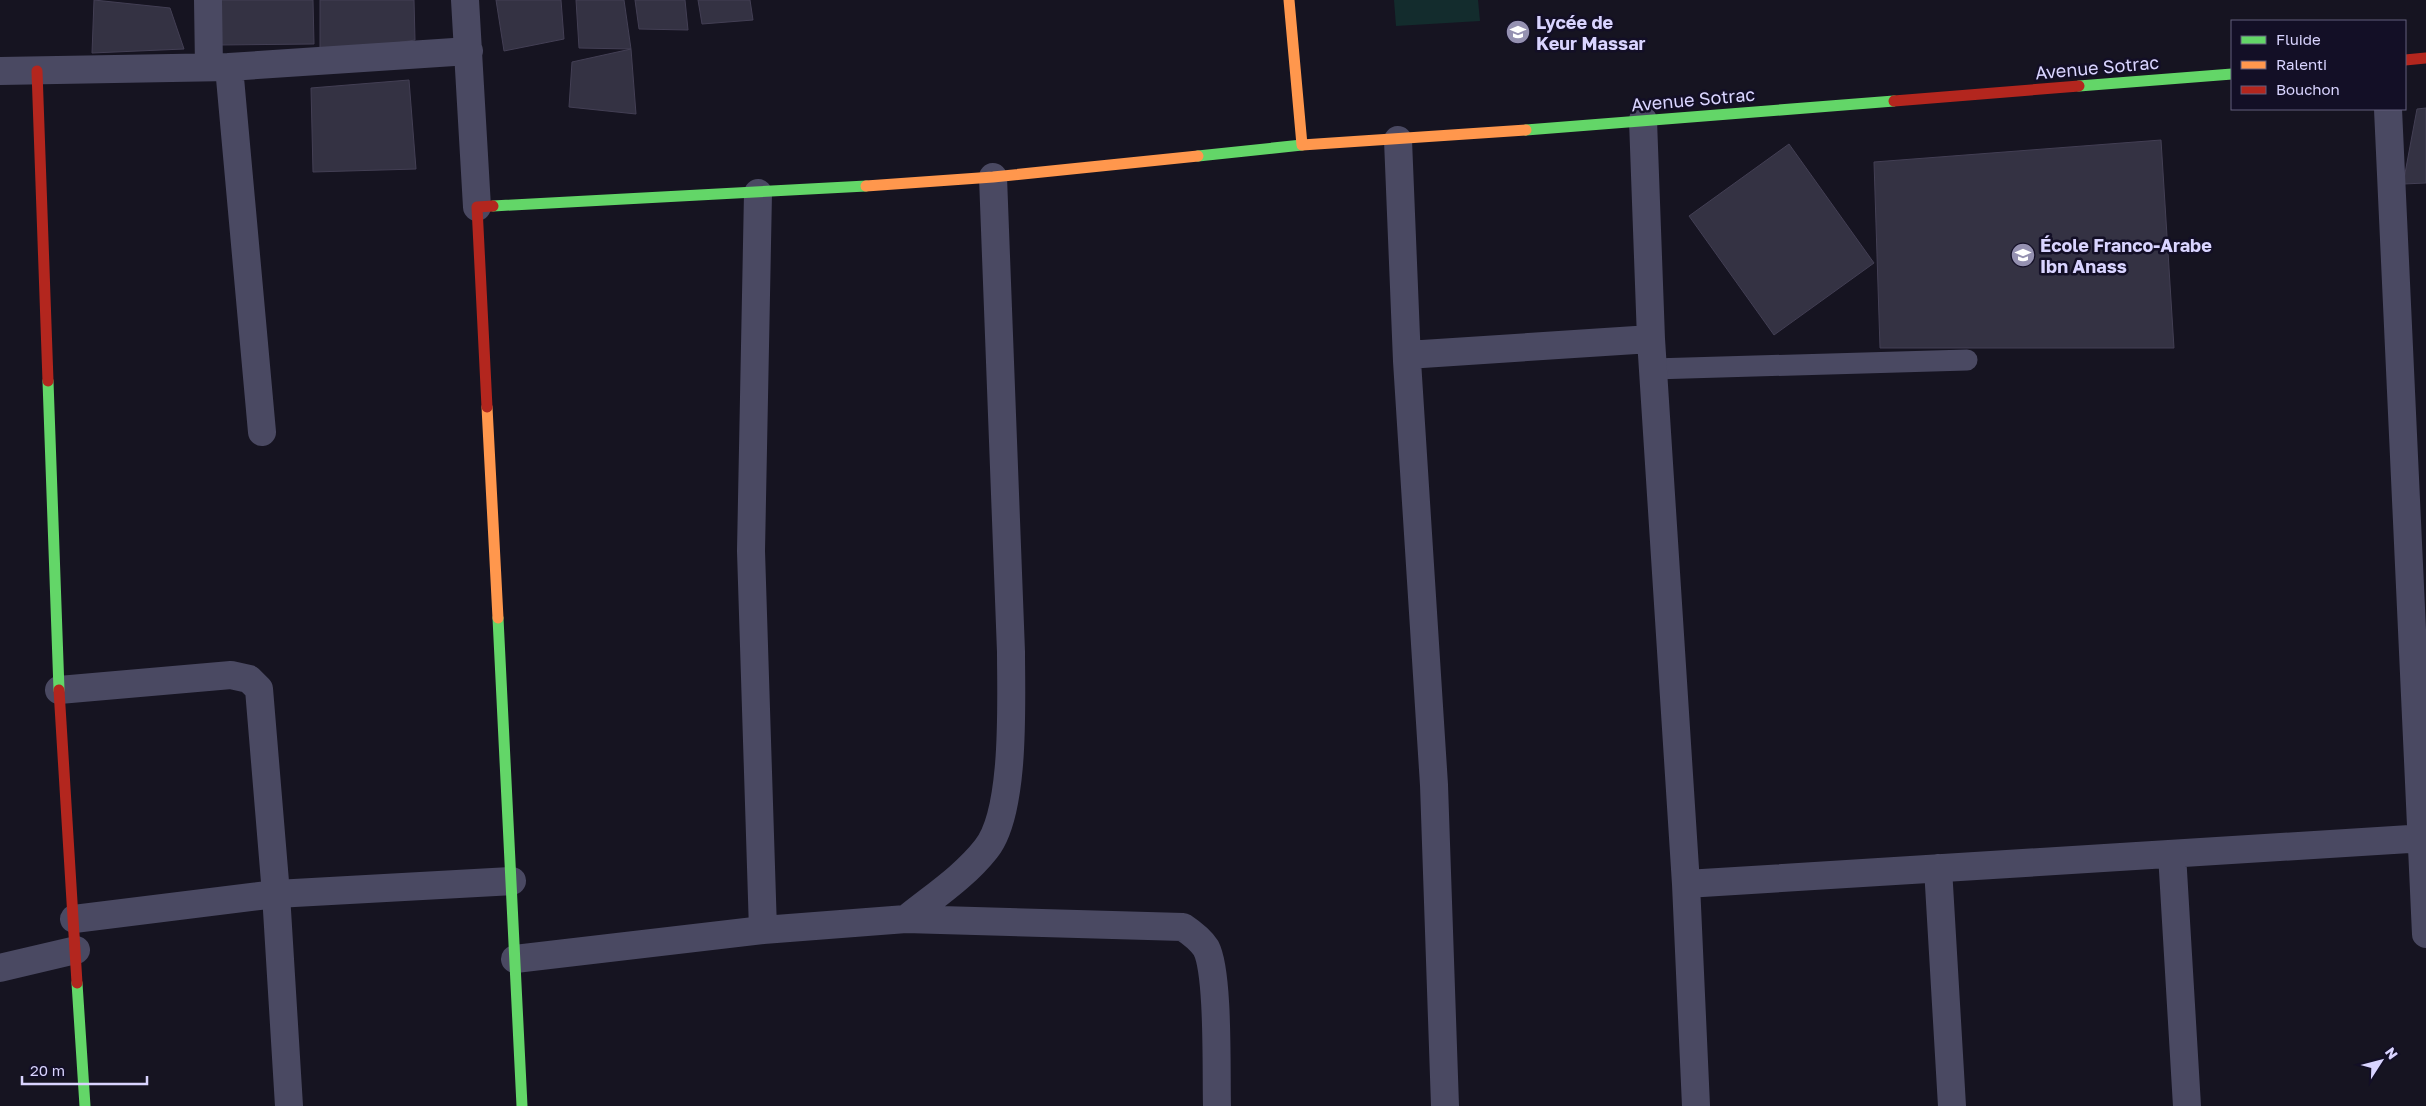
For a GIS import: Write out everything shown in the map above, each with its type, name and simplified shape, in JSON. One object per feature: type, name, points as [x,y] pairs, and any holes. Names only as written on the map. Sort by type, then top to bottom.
[{"type":"street","points":[[208,0],[219,67],[262,432]]},
{"type":"street","points":[[465,0],[512,881],[522,1106]]},
{"type":"street","points":[[1289,0],[1302,145]]},
{"type":"street","points":[[0,71],[219,67],[469,51]]},
{"type":"street","points":[[2406,60],[2426,58]]},
{"type":"street","points":[[37,71],[59,690],[86,1106]]},
{"type":"street","name":"Avenue Sotrac","points":[[477,207],[758,193],[993,177],[1302,145],[1398,140],[2231,74]]},
{"type":"street","points":[[2388,110],[2424,838],[2426,934]]},
{"type":"street","points":[[1643,120],[1650,339],[1686,884],[1696,1106]]},
{"type":"street","points":[[1398,140],[1407,355],[1434,785],[1445,1106]]},
{"type":"street","points":[[906,919],[958,878],[987,848],[1005,807],[1012,700],[993,177]]},
{"type":"street","points":[[758,193],[750,551],[763,930]]},
{"type":"street","points":[[1407,355],[1650,339]]},
{"type":"street","points":[[59,690],[231,675],[249,679],[259,689],[276,894],[288,1106]]},
{"type":"street","points":[[1686,884],[2424,838]]},
{"type":"street","points":[[2172,854],[2187,1106]]},
{"type":"street","points":[[1938,868],[1952,1106]]},
{"type":"street","points":[[74,919],[276,894],[512,881]]},
{"type":"street","points":[[515,959],[763,930],[906,919],[1183,927],[1197,936],[1206,949],[1213,971],[1217,1106]]},
{"type":"street","points":[[0,968],[76,950]]},
{"type":"lane","points":[[1653,369],[1966,360]]},
{"type":"green space","points":[[1394,0],[1478,0],[1480,21],[1396,26]]},
{"type":"building","points":[[94,0],[170,8],[184,49],[92,53]]},
{"type":"building","points":[[217,0],[313,0],[314,44],[219,45]]},
{"type":"building","points":[[320,0],[414,0],[415,40],[320,55]]},
{"type":"building","points":[[496,0],[561,0],[564,39],[504,51]]},
{"type":"building","points":[[576,0],[624,0],[631,49],[579,48]]},
{"type":"building","points":[[635,0],[685,0],[688,30],[639,29]]},
{"type":"building","points":[[698,0],[750,0],[753,20],[702,24]]},
{"type":"building","points":[[631,49],[636,114],[569,107],[572,62]]},
{"type":"building","points":[[409,80],[416,169],[313,172],[311,88]]},
{"type":"building","points":[[2426,108],[2426,183],[2403,184],[2417,109]]},
{"type":"building","name":"École Franco-Arabe Ibn Anass","points":[[2161,140],[2174,348],[1880,348],[1874,162]]},
{"type":"building","points":[[1789,144],[1874,263],[1774,335],[1689,216]]},
{"type":"traffic: fast","points":[[2079,86],[2231,74]]},
{"type":"traffic: fast","points":[[1526,130],[1894,101]]},
{"type":"traffic: fast","points":[[1198,156],[1302,145]]},
{"type":"traffic: fast","points":[[493,206],[866,186]]},
{"type":"traffic: fast","points":[[48,381],[59,690]]},
{"type":"traffic: fast","points":[[498,618],[522,1106]]},
{"type":"traffic: fast","points":[[77,983],[85,1106]]},
{"type":"traffic: slow","points":[[1289,0],[1302,145],[1526,130]]},
{"type":"traffic: slow","points":[[866,186],[993,177],[1198,156]]},
{"type":"traffic: slow","points":[[487,407],[498,618]]},
{"type":"traffic: jam","points":[[2406,60],[2426,58]]},
{"type":"traffic: jam","points":[[37,71],[48,381]]},
{"type":"traffic: jam","points":[[1894,101],[2079,86]]},
{"type":"traffic: jam","points":[[487,407],[477,207],[493,206]]},
{"type":"traffic: jam","points":[[59,690],[77,983]]},
{"type":"place","name":"Lycée de Keur Massar","points":[[1518,32]]},
{"type":"place","name":"École Franco-Arabe Ibn Anass","points":[[2023,255]]}]
